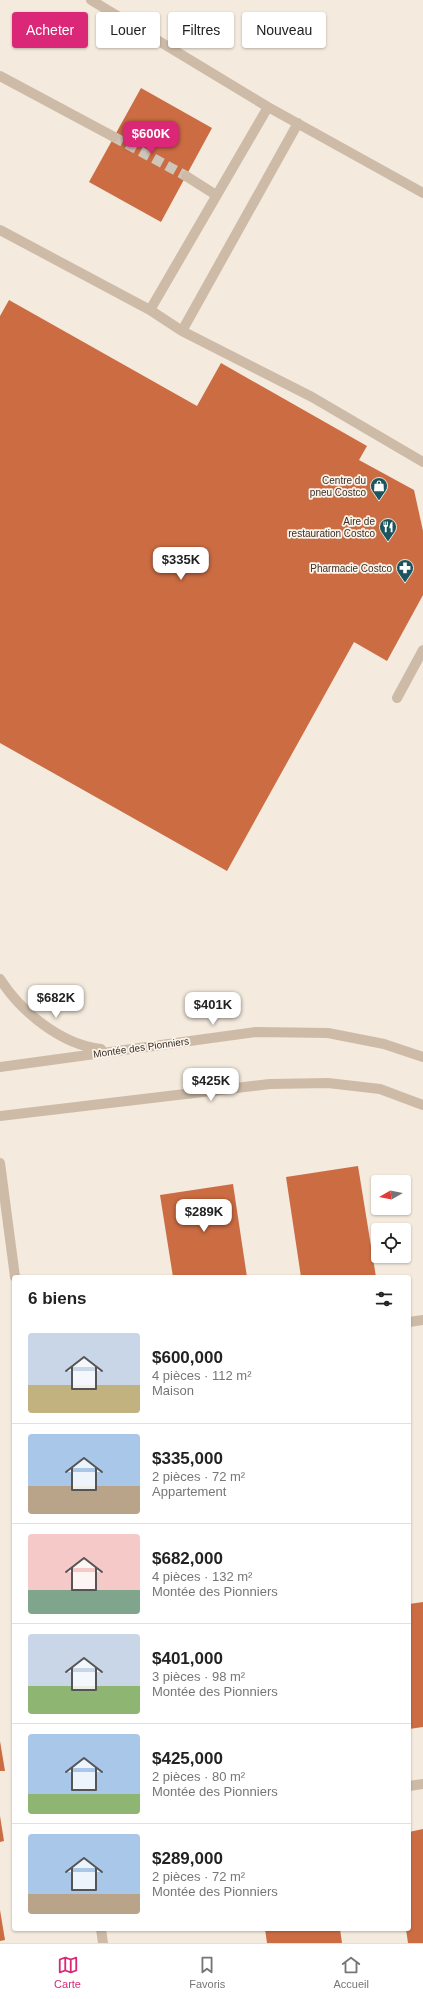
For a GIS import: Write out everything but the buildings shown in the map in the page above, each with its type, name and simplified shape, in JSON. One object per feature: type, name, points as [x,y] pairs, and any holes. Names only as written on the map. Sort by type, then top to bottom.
[{"type":"street","points":[[92,0],[268,106],[423,193]]},
{"type":"street","points":[[0,76],[114,137]]},
{"type":"street","points":[[150,310],[268,106]]},
{"type":"street","points":[[182,331],[298,123]]},
{"type":"street","points":[[186,176],[216,195]]},
{"type":"street","points":[[0,230],[150,310],[182,331],[312,397],[423,462]]},
{"type":"street","points":[[397,698],[423,650]]},
{"type":"street","points":[[0,979],[9,993],[25,1008],[58,1034],[73,1042],[94,1048],[115,1051]]},
{"type":"street","name":"Montée des Pionniers","points":[[0,1067],[256,1032],[328,1033],[384,1044],[423,1057]]},
{"type":"street","points":[[0,1116],[270,1084],[328,1083],[380,1089],[423,1105]]},
{"type":"street","points":[[0,1163],[15,1275]]},
{"type":"street","points":[[411,1322],[423,1320]]},
{"type":"street","points":[[411,1786],[423,1784]]},
{"type":"street","points":[[101,1931],[103,1943]]},
{"type":"tunnel","points":[[114,137],[186,176]]},
{"type":"place","name":"Centre du pneu Costco","points":[[379,501]]},
{"type":"place","name":"Aire de restauration Costco","points":[[388,542]]},
{"type":"place","name":"Pharmacie Costco","points":[[405,583]]}]
